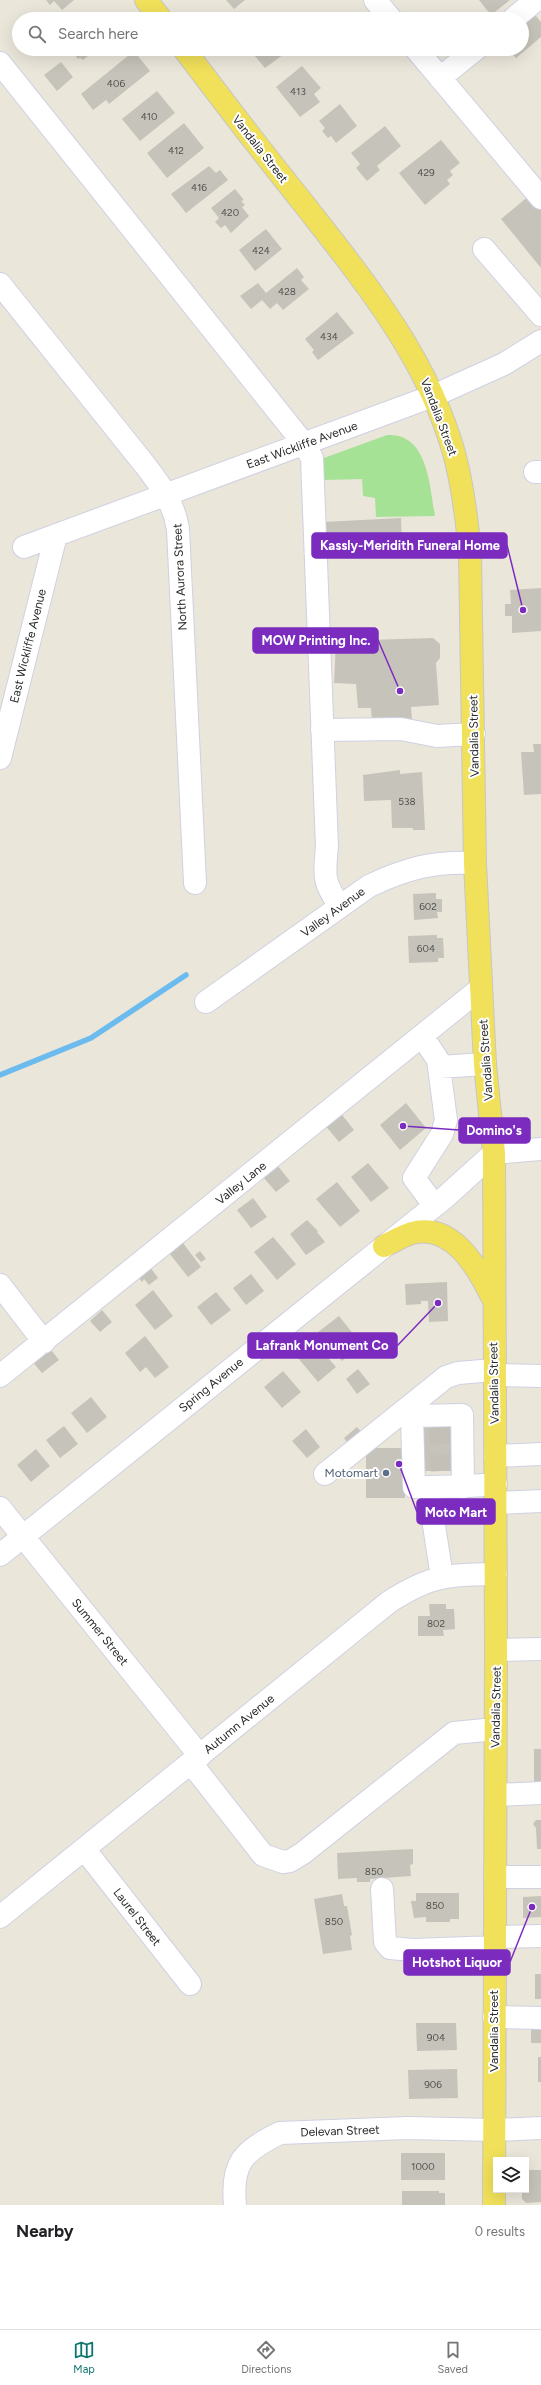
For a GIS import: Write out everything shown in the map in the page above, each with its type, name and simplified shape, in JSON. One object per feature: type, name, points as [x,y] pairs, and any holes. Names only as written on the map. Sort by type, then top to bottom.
[{"type":"main road","points":[[146,0],[155,12]]},
{"type":"main road","name":"Vandalia Street","points":[[189,56],[367,285],[409,348],[433,396],[453,451],[468,528],[474,734],[475,863],[485,1064],[494,1153],[494,1373],[496,1493],[494,2205]]},
{"type":"main road","points":[[384,1246],[412,1233],[427,1232],[439,1234],[460,1248],[481,1273],[494,1301]]},
{"type":"street","points":[[375,0],[385,12]]},
{"type":"street","points":[[521,12],[536,0]]},
{"type":"street","points":[[422,56],[541,198]]},
{"type":"street","points":[[440,78],[467,56]]},
{"type":"street","points":[[0,63],[304,444],[312,458],[327,847],[324,875],[331,894],[340,906]]},
{"type":"street","points":[[484,249],[541,315]]},
{"type":"street","name":"North Aurora Street","points":[[0,284],[166,494],[175,512],[178,529],[195,883]]},
{"type":"street","name":"East Wickliffe Avenue","points":[[24,547],[433,396],[504,364],[541,341]]},
{"type":"street","name":"East Wickliffe Avenue","points":[[0,758],[56,534]]},
{"type":"street","points":[[322,730],[401,729],[437,736],[474,734]]},
{"type":"street","name":"Valley Avenue","points":[[206,1002],[369,886],[398,872],[426,864],[451,862],[475,863]]},
{"type":"street","name":"Valley Lane","points":[[0,1376],[481,988]]},
{"type":"street","points":[[422,1036],[434,1053],[439,1067],[445,1126],[436,1146],[414,1178],[434,1205]]},
{"type":"street","points":[[439,1067],[485,1064]]},
{"type":"street","points":[[494,1153],[541,1149]]},
{"type":"street","name":"Spring Avenue","points":[[0,1555],[384,1246],[494,1153]]},
{"type":"street","points":[[0,1285],[44,1342]]},
{"type":"street","points":[[324,1474],[412,1410],[452,1374],[494,1373],[541,1376]]},
{"type":"street","points":[[412,1410],[440,1419],[462,1415],[463,1487]]},
{"type":"street","points":[[412,1410],[414,1487],[437,1482],[541,1501]]},
{"type":"street","points":[[495,1456],[541,1454]]},
{"type":"street","points":[[437,1482],[442,1576]]},
{"type":"street","name":"Summer Street","points":[[0,1508],[196,1759],[263,1854],[283,1862],[290,1861],[303,1853],[454,1732],[495,1729]]},
{"type":"street","name":"Autumn Avenue","points":[[0,1917],[85,1850],[389,1602],[421,1584],[442,1576],[496,1574]]},
{"type":"street","points":[[496,1650],[541,1649]]},
{"type":"street","points":[[496,1795],[541,1793]]},
{"type":"street","name":"Laurel Street","points":[[85,1850],[190,1984]]},
{"type":"street","points":[[495,1877],[541,1877]]},
{"type":"street","points":[[382,1889],[385,1942],[390,1948],[413,1950],[541,1936]]},
{"type":"street","points":[[494,2017],[541,2018]]},
{"type":"street","name":"Delevan Street","points":[[235,2205],[234,2188],[237,2167],[246,2155],[262,2142],[280,2133],[408,2128],[494,2130],[541,2128]]},
{"type":"green space","points":[[387,435],[401,436],[411,442],[419,452],[428,477],[435,516],[376,517],[375,498],[363,496],[362,479],[324,480],[324,458]]},
{"type":"building","points":[[46,0],[74,0],[62,10],[54,1],[50,5]]},
{"type":"building","points":[[226,0],[245,0],[234,9]]},
{"type":"building","points":[[479,0],[510,0],[495,12],[489,12]]},
{"type":"building","points":[[530,9],[541,22],[541,37],[529,47],[529,12],[528,12]]},
{"type":"building","points":[[76,56],[88,56],[83,60],[80,58],[78,59]]},
{"type":"building","points":[[128,56],[138,56],[150,71],[109,104],[106,100],[93,110],[81,94]]},
{"type":"building","points":[[255,56],[281,56],[265,68]]},
{"type":"building","points":[[61,62],[73,77],[57,91],[44,75]]},
{"type":"building","points":[[302,66],[321,88],[314,94],[320,102],[300,117],[276,87]]},
{"type":"building","points":[[157,91],[175,113],[140,141],[122,119]]},
{"type":"building","points":[[340,104],[357,126],[336,143],[331,136],[328,138],[322,131],[325,128],[319,121]]},
{"type":"building","points":[[184,123],[204,148],[167,178],[147,153]]},
{"type":"building","points":[[385,126],[401,146],[377,166],[380,170],[367,181],[356,168],[360,164],[351,153]]},
{"type":"building","points":[[441,140],[460,163],[450,171],[453,175],[447,180],[450,184],[425,205],[399,173]]},
{"type":"building","points":[[209,166],[216,173],[220,170],[228,180],[186,213],[171,194]]},
{"type":"building","points":[[235,189],[244,200],[241,201],[245,205],[242,207],[249,216],[231,233],[225,225],[221,228],[215,222],[219,218],[211,208]]},
{"type":"building","points":[[530,195],[541,209],[541,268],[501,219]]},
{"type":"building","points":[[266,229],[282,249],[255,271],[239,250]]},
{"type":"building","points":[[297,268],[304,277],[301,280],[309,289],[283,310],[277,303],[270,309],[262,300],[251,309],[240,296],[258,283],[266,293]]},
{"type":"building","points":[[337,312],[354,333],[318,360],[312,352],[314,350],[305,339]]},
{"type":"building","points":[[401,518],[402,550],[324,553],[323,522]]},
{"type":"building","points":[[541,588],[541,631],[512,633],[512,616],[505,616],[505,604],[511,604],[510,590]]},
{"type":"building","points":[[433,638],[440,644],[440,658],[436,663],[439,705],[411,707],[412,721],[372,723],[371,708],[358,708],[356,684],[334,683],[336,641]]},
{"type":"building","points":[[533,744],[541,744],[541,794],[524,795],[521,752],[534,752]]},
{"type":"building","points":[[400,770],[400,774],[422,772],[425,830],[413,830],[413,828],[392,828],[391,800],[364,801],[363,775]]},
{"type":"building","points":[[436,893],[436,899],[442,899],[442,912],[437,912],[438,918],[414,920],[413,894]]},
{"type":"building","points":[[437,935],[437,938],[443,938],[444,958],[438,958],[438,962],[409,963],[408,936]]},
{"type":"building","points":[[406,1103],[426,1128],[400,1150],[380,1125]]},
{"type":"building","points":[[339,1111],[354,1130],[339,1142],[324,1124]]},
{"type":"building","points":[[368,1163],[389,1188],[371,1202],[351,1177]]},
{"type":"building","points":[[277,1165],[290,1181],[276,1192],[263,1177]]},
{"type":"building","points":[[337,1182],[360,1211],[340,1227],[316,1199]]},
{"type":"building","points":[[253,1198],[267,1217],[251,1228],[237,1210]]},
{"type":"building","points":[[307,1220],[318,1231],[317,1232],[325,1242],[306,1255],[290,1234]]},
{"type":"building","points":[[273,1237],[296,1264],[277,1280],[254,1252]]},
{"type":"building","points":[[180,1239],[201,1267],[188,1277],[166,1249]]},
{"type":"building","points":[[200,1251],[206,1259],[201,1262],[195,1255]]},
{"type":"building","points":[[148,1264],[158,1278],[149,1285],[144,1279],[142,1282],[136,1274]]},
{"type":"building","points":[[251,1274],[264,1291],[246,1305],[233,1288]]},
{"type":"building","points":[[447,1282],[448,1321],[429,1322],[428,1301],[421,1301],[421,1304],[406,1305],[405,1284]]},
{"type":"building","points":[[153,1290],[173,1316],[155,1330],[135,1305]]},
{"type":"building","points":[[216,1292],[231,1310],[211,1325],[197,1307]]},
{"type":"building","points":[[102,1310],[112,1322],[100,1332],[90,1321]]},
{"type":"building","points":[[339,1316],[362,1345],[342,1361],[318,1332]]},
{"type":"building","points":[[145,1336],[169,1367],[155,1378],[146,1367],[140,1372],[125,1353]]},
{"type":"building","points":[[311,1343],[314,1346],[316,1344],[336,1367],[318,1382],[298,1358],[301,1356],[299,1353]]},
{"type":"building","points":[[48,1346],[59,1360],[42,1373],[31,1360]]},
{"type":"building","points":[[358,1369],[370,1384],[357,1394],[346,1379]]},
{"type":"building","points":[[283,1371],[301,1392],[282,1408],[264,1387]]},
{"type":"building","points":[[91,1397],[107,1417],[87,1433],[71,1413]]},
{"type":"building","points":[[417,1422],[459,1422],[459,1471],[416,1471]]},
{"type":"building","points":[[64,1426],[78,1444],[60,1458],[46,1440]]},
{"type":"building","points":[[357,1427],[363,1434],[349,1445],[344,1438]]},
{"type":"building","points":[[306,1429],[320,1447],[307,1458],[292,1441]]},
{"type":"building","name":"Motomart","points":[[366,1448],[406,1448],[405,1498],[366,1498]]},
{"type":"building","points":[[36,1449],[50,1466],[31,1482],[17,1465]]},
{"type":"building","points":[[429,1604],[446,1604],[446,1609],[454,1609],[455,1629],[443,1630],[444,1636],[418,1636],[418,1616],[430,1616]]},
{"type":"building","points":[[534,1749],[541,1749],[541,1785],[534,1785]]},
{"type":"building","points":[[536,1820],[541,1820],[541,1849],[537,1849],[536,1828],[533,1824]]},
{"type":"building","points":[[413,1849],[413,1864],[410,1865],[411,1876],[370,1879],[370,1882],[357,1882],[357,1878],[338,1879],[337,1853]]},
{"type":"building","points":[[416,1893],[459,1893],[459,1919],[450,1919],[450,1922],[426,1922],[426,1917],[414,1918],[411,1901],[416,1901]]},
{"type":"building","points":[[342,1894],[344,1906],[347,1906],[352,1935],[350,1936],[352,1950],[323,1954],[314,1899]]},
{"type":"building","points":[[541,1896],[541,1917],[523,1918],[523,1897]]},
{"type":"building","points":[[535,1974],[541,1974],[541,1999],[535,1999]]},
{"type":"building","points":[[416,2023],[456,2023],[457,2050],[417,2051]]},
{"type":"building","points":[[531,2026],[541,2026],[541,2043],[531,2043]]},
{"type":"building","points":[[538,2057],[541,2057],[541,2082],[538,2082]]},
{"type":"building","points":[[457,2069],[458,2098],[409,2099],[408,2070]]},
{"type":"building","points":[[401,2153],[445,2153],[445,2180],[401,2180]]},
{"type":"building","points":[[529,2170],[541,2170],[541,2202],[526,2203],[522,2199],[522,2193],[529,2193]]},
{"type":"building","points":[[402,2191],[439,2191],[439,2193],[445,2193],[445,2205],[402,2205]]},
{"type":"waterway","points":[[0,1075],[91,1038],[186,975]]},
{"type":"tunnel","points":[[440,1422],[442,1471]]},
{"type":"place","name":"Kassly-Meridith Funeral Home","points":[[523,610]]},
{"type":"place","name":"MOW Printing Inc.","points":[[400,691]]},
{"type":"place","name":"Domino's","points":[[403,1126]]},
{"type":"place","name":"Lafrank Monument Co","points":[[438,1303]]},
{"type":"place","name":"Moto Mart","points":[[399,1464]]},
{"type":"place","name":"Motomart","points":[[386,1473]]},
{"type":"place","name":"Hotshot Liquor","points":[[532,1907]]}]
